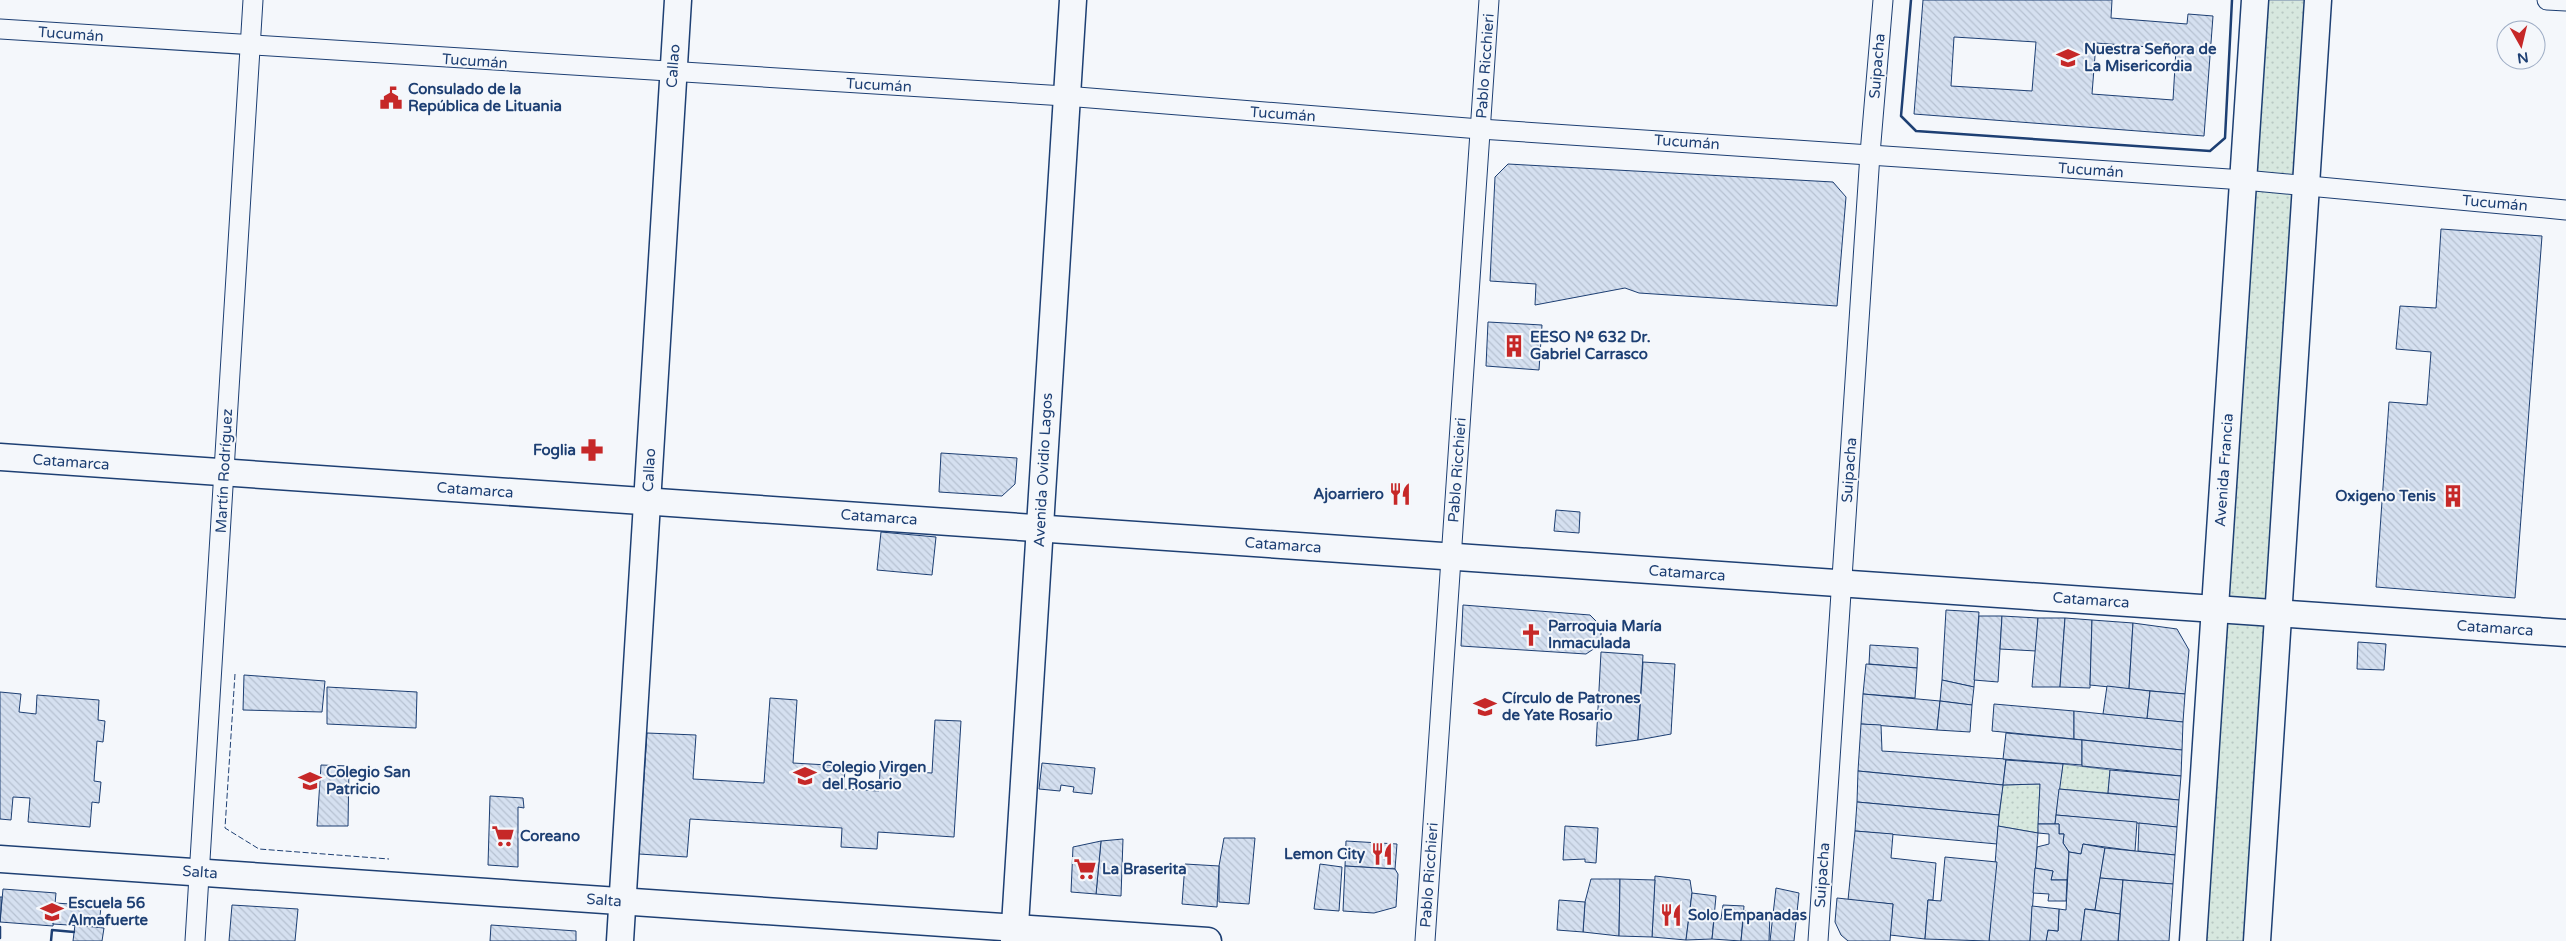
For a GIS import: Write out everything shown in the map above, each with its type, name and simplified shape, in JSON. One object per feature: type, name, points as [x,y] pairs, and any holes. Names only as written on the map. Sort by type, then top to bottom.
[{"type":"main road","name":"Callao","points":[[620,941],[678,0]]},
{"type":"main road","name":"Avenida Ovidio Lagos","points":[[1014,934],[1065,96],[1073,0]]},
{"type":"main road","name":"Avenida Francia","points":[[2193,941],[2256,0]]},
{"type":"main road","points":[[2257,941],[2318,0]]},
{"type":"main road","name":"Catamarca","points":[[0,457],[2566,633]]},
{"type":"main road","name":"Salta","points":[[0,858],[623,901],[1014,934],[1208,941]]},
{"type":"street","name":"Martín Rodríguez","points":[[195,941],[253,0]]},
{"type":"street","name":"Pablo Ricchieri","points":[[1425,941],[1489,0]]},
{"type":"street","name":"Suipacha","points":[[1818,941],[1870,154],[1883,0]]},
{"type":"street","points":[[2547,0],[2566,2]]},
{"type":"street","name":"Tucumán","points":[[0,29],[672,73],[1065,96],[1480,129],[2244,180],[2566,210]]},
{"type":"shaded area","points":[[2255,0],[2318,0],[2257,941],[2193,941]]},
{"type":"shaded area","points":[[2063,764],[2110,770],[2108,793],[2059,789]]},
{"type":"shaded area","points":[[2040,784],[2038,833],[1998,826],[2003,785]]},
{"type":"building","points":[[1923,0],[2112,0],[2111,18],[2187,24],[2188,14],[2213,16],[2204,136],[1914,114]],"holes":[[[1954,37],[2036,42],[2032,91],[1951,86]],[[2096,43],[2176,49],[2173,100],[2092,94]]]},
{"type":"building","points":[[1508,164],[1833,182],[1846,197],[1837,306],[1639,293],[1625,288],[1535,305],[1536,284],[1490,281],[1495,177]]},
{"type":"building","name":"Oxigeno Tenis","points":[[2441,229],[2542,236],[2515,598],[2376,587],[2389,402],[2427,405],[2431,352],[2396,349],[2400,306],[2436,308]]},
{"type":"building","name":"EESO Nº 632 Dr. Gabriel Carrasco","points":[[1488,322],[1542,325],[1539,370],[1486,366]]},
{"type":"building","points":[[941,453],[1017,458],[1015,484],[1002,496],[939,492]]},
{"type":"building","points":[[1556,510],[1580,512],[1579,533],[1554,531]]},
{"type":"building","points":[[881,532],[936,537],[932,575],[877,570]]},
{"type":"building","name":"Parroquia María Inmaculada","points":[[1463,605],[1590,615],[1601,626],[1601,644],[1586,654],[1461,646]]},
{"type":"building","points":[[1946,610],[1979,612],[1974,687],[1942,680]]},
{"type":"building","points":[[1979,616],[2002,616],[1998,682],[1974,680]]},
{"type":"building","points":[[2002,616],[2038,618],[2036,651],[2000,649]]},
{"type":"building","points":[[2038,618],[2065,618],[2060,687],[2032,687]]},
{"type":"building","points":[[2065,618],[2092,620],[2090,688],[2060,687]]},
{"type":"building","points":[[2092,620],[2133,623],[2129,689],[2090,685]]},
{"type":"building","points":[[2133,623],[2177,629],[2189,650],[2185,694],[2129,689]]},
{"type":"building","points":[[2358,642],[2386,644],[2384,670],[2357,669]]},
{"type":"building","points":[[1870,645],[1918,648],[1917,668],[1869,664]]},
{"type":"building","points":[[1601,652],[1643,655],[1638,740],[1596,746]]},
{"type":"building","points":[[1643,662],[1675,664],[1671,734],[1638,740]]},
{"type":"building","points":[[1866,664],[1917,668],[1915,698],[1863,694]]},
{"type":"building","points":[[244,675],[325,681],[322,712],[243,710]]},
{"type":"building","points":[[1942,680],[1974,687],[1972,705],[1940,701]]},
{"type":"building","points":[[2107,686],[2150,691],[2147,719],[2103,714]]},
{"type":"building","points":[[327,687],[417,692],[416,728],[327,724]]},
{"type":"building","points":[[2150,691],[2185,694],[2183,722],[2147,719]]},
{"type":"building","points":[[0,692],[21,694],[19,712],[36,714],[37,695],[99,700],[98,720],[105,721],[103,742],[97,741],[94,781],[101,782],[99,803],[92,802],[90,827],[28,822],[30,798],[13,797],[11,820],[0,819]]},
{"type":"building","points":[[1863,694],[1940,701],[1937,730],[1861,724]]},
{"type":"building","name":"Colegio Virgen del Rosario","points":[[770,698],[797,700],[793,763],[845,766],[844,789],[879,791],[880,770],[932,773],[935,720],[961,721],[954,837],[878,832],[877,849],[841,847],[842,828],[690,819],[687,857],[639,854],[647,733],[696,735],[693,779],[764,783]]},
{"type":"building","points":[[1940,701],[1972,705],[1970,732],[1937,730]]},
{"type":"building","points":[[1994,704],[2074,711],[2074,739],[1992,731]]},
{"type":"building","points":[[2074,711],[2183,722],[2182,750],[2074,739]]},
{"type":"building","points":[[1861,724],[1881,725],[1882,751],[2006,759],[2003,785],[1858,771]]},
{"type":"building","points":[[2006,733],[2082,740],[2082,765],[2003,759]]},
{"type":"building","points":[[2082,740],[2182,750],[2181,776],[2082,766]]},
{"type":"building","points":[[2006,760],[2063,764],[2055,824],[2038,824],[2040,784],[2003,785]]},
{"type":"building","points":[[1042,763],[1095,768],[1092,794],[1073,792],[1074,787],[1061,785],[1060,791],[1039,789]]},
{"type":"building","points":[[321,765],[349,766],[348,826],[317,826]]},
{"type":"building","points":[[2110,770],[2181,776],[2179,800],[2108,793]]},
{"type":"building","points":[[1858,771],[2003,785],[1999,815],[1857,802]]},
{"type":"building","points":[[2059,789],[2179,800],[2177,827],[2056,815]]},
{"type":"building","name":"Coreano","points":[[490,796],[523,798],[524,808],[518,807],[518,867],[488,865]]},
{"type":"building","points":[[1857,802],[1999,815],[1997,844],[1855,831]]},
{"type":"building","points":[[2056,815],[2137,822],[2135,851],[2083,844],[2081,854],[2069,852],[2063,843],[2064,834],[2059,834],[2059,824],[2055,824]]},
{"type":"building","points":[[2139,823],[2177,827],[2175,855],[2138,851]]},
{"type":"building","points":[[2038,824],[2059,824],[2059,834],[2064,834],[2063,843],[2069,852],[2067,880],[2051,880],[2053,871],[2035,868],[2037,847],[2049,844],[2049,834],[2038,833]]},
{"type":"building","points":[[1565,826],[1598,828],[1596,863],[1585,862],[1585,859],[1563,860]]},
{"type":"building","points":[[1998,826],[2038,833],[2030,941],[1989,941]]},
{"type":"building","points":[[1855,831],[1893,834],[1891,858],[1936,863],[1933,900],[1928,900],[1925,939],[1890,935],[1893,904],[1848,900]]},
{"type":"building","points":[[1224,838],[1255,838],[1249,904],[1219,902],[1219,866]]},
{"type":"building","points":[[1123,839],[1121,896],[1096,894],[1101,841]]},
{"type":"building","name":"La Braserita","points":[[1101,841],[1096,894],[1071,892],[1073,847]]},
{"type":"building","points":[[1346,841],[1397,844],[1395,869],[1345,866]]},
{"type":"building","points":[[2083,844],[2105,848],[2095,910],[2085,909],[2081,941],[2046,941],[2048,930],[2058,931],[2059,909],[2066,910],[2069,852],[2081,854]]},
{"type":"building","points":[[2105,848],[2175,855],[2173,884],[2100,878]]},
{"type":"building","points":[[1945,857],[1997,862],[1989,941],[1925,939],[1928,900],[1941,901]]},
{"type":"building","points":[[1185,864],[1219,866],[1217,907],[1182,904]]},
{"type":"building","points":[[1320,864],[1342,867],[1339,911],[1314,909]]},
{"type":"building","points":[[1345,866],[1395,869],[1398,874],[1396,907],[1374,913],[1343,911]]},
{"type":"building","points":[[2035,868],[2053,871],[2051,880],[2067,880],[2066,901],[2048,901],[2049,894],[2033,893]]},
{"type":"building","name":"Solo Empanadas","points":[[1655,876],[1690,880],[1692,893],[1686,940],[1652,937]]},
{"type":"building","points":[[2100,878],[2123,880],[2120,914],[2095,910]]},
{"type":"building","points":[[1591,879],[1620,879],[1619,936],[1583,932],[1585,902]]},
{"type":"building","points":[[1620,879],[1655,880],[1652,937],[1619,936]]},
{"type":"building","points":[[2123,880],[2173,884],[2169,941],[2118,941]]},
{"type":"building","points":[[1776,888],[1799,893],[1794,941],[1770,941]]},
{"type":"building","points":[[3,889],[56,893],[53,926],[0,922]]},
{"type":"building","points":[[1692,893],[1716,896],[1712,939],[1686,940]]},
{"type":"building","points":[[0,897],[2,897],[0,922]]},
{"type":"building","points":[[1837,898],[1893,904],[1890,941],[1848,941],[1841,935],[1835,922]]},
{"type":"building","points":[[1559,900],[1585,902],[1583,932],[1557,930]]},
{"type":"building","points":[[55,903],[101,906],[99,927],[53,924]]},
{"type":"building","points":[[232,905],[298,909],[295,941],[229,941]]},
{"type":"building","points":[[1723,905],[1744,906],[1741,941],[1712,939],[1714,920],[1721,919]]},
{"type":"building","points":[[2032,906],[2059,909],[2058,931],[2048,930],[2046,941],[2030,941]]},
{"type":"building","points":[[2085,909],[2120,914],[2118,941],[2081,941]]},
{"type":"building","points":[[1744,911],[1770,913],[1769,941],[1741,941]]},
{"type":"building","points":[[75,925],[104,928],[102,941],[73,941]]},
{"type":"building","points":[[491,925],[576,931],[576,941],[490,941]]},
{"type":"fence","points":[[235,674],[225,828],[259,849],[389,859]]},
{"type":"wall","points":[[1911,0],[1901,116],[1916,131],[2210,151],[2225,138],[2232,0]]},
{"type":"wall","points":[[0,927],[0,938]]},
{"type":"wall","points":[[51,941],[52,930],[74,932]]},
{"type":"place","name":"Nuestra Señora de La Misericordia","points":[[2068,58]]},
{"type":"place","name":"Consulado de la República de Lituania","points":[[391,98]]},
{"type":"place","name":"EESO Nº 632 Dr. Gabriel Carrasco","points":[[1514,346]]},
{"type":"place","name":"Foglia","points":[[592,450]]},
{"type":"place","name":"Ajoarriero","points":[[1400,494]]},
{"type":"place","name":"Oxigeno Tenis","points":[[2453,496]]},
{"type":"place","name":"Parroquia María Inmaculada","points":[[1531,635]]},
{"type":"place","name":"Círculo de Patrones de Yate Rosario","points":[[1485,707]]},
{"type":"place","name":"Colegio Virgen del Rosario","points":[[805,776]]},
{"type":"place","name":"Colegio San Patricio","points":[[310,781]]},
{"type":"place","name":"Coreano","points":[[503,836]]},
{"type":"place","name":"Lemon City","points":[[1382,854]]},
{"type":"place","name":"La Braserita","points":[[1085,869]]},
{"type":"place","name":"Escuela 56 Almafuerte","points":[[52,912]]},
{"type":"place","name":"Solo Empanadas","points":[[1671,915]]}]
